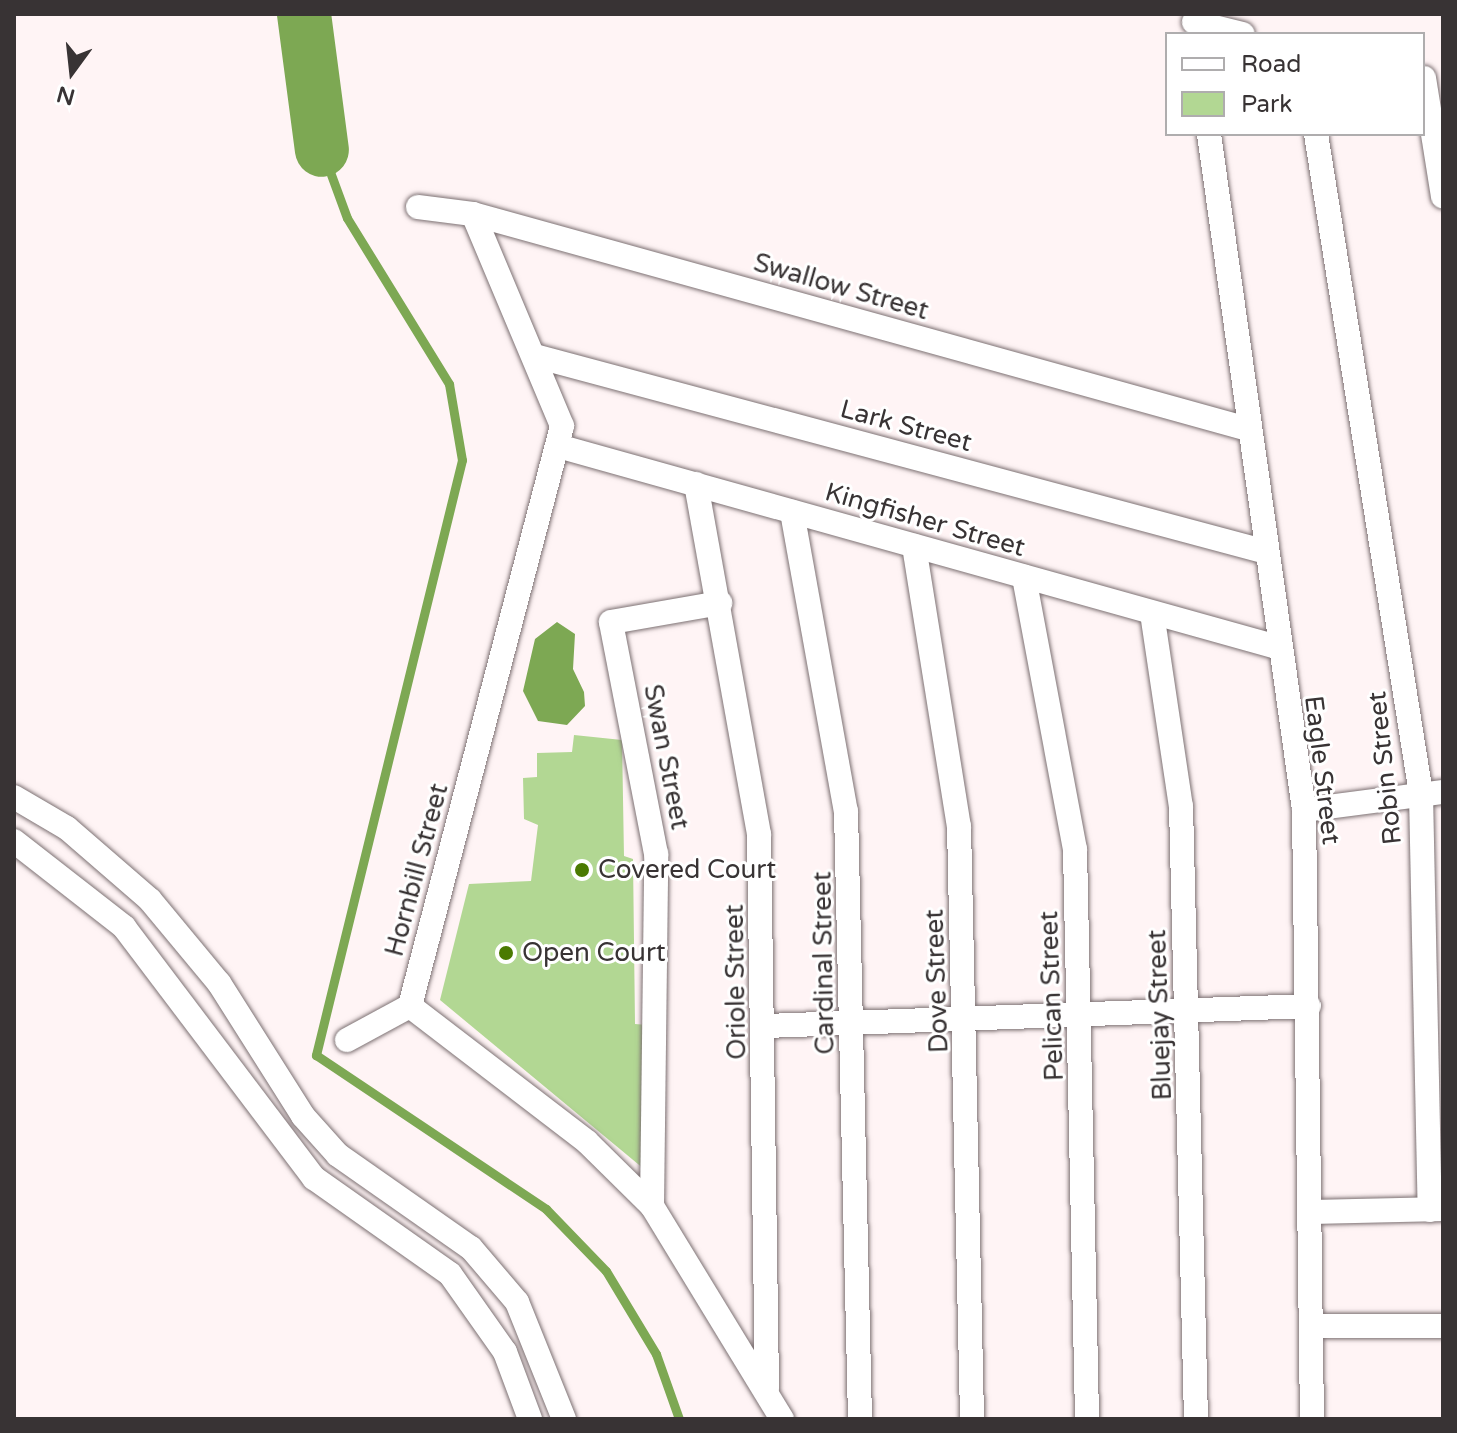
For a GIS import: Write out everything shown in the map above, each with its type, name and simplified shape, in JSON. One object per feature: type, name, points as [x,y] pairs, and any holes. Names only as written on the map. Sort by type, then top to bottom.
[{"type":"street","points":[[1194,23],[1234,32]]},
{"type":"street","points":[[1425,84],[1443,196]]},
{"type":"street","name":"Eagle Street","points":[[1209,136],[1263,551],[1304,810],[1314,1326],[1312,1419]]},
{"type":"street","name":"Robin Street","points":[[1316,136],[1432,793],[1436,1210]]},
{"type":"street","name":"Swallow Street","points":[[418,207],[473,214],[1248,429]]},
{"type":"street","name":"Hornbill Street","points":[[410,1006],[558,446],[560,412],[473,214]]},
{"type":"street","name":"Lark Street","points":[[535,356],[1263,551]]},
{"type":"street","name":"Kingfisher Street","points":[[558,446],[1277,647]]},
{"type":"street","name":"Oriole Street","points":[[696,484],[720,603],[759,834],[766,1026],[767,1389]]},
{"type":"street","name":"Cardinal Street","points":[[792,512],[846,811],[860,1419]]},
{"type":"street","name":"Dove Street","points":[[914,546],[957,801],[966,1018],[972,1419]]},
{"type":"street","name":"Pelican Street","points":[[1024,577],[1075,849],[1082,1014],[1087,1419]]},
{"type":"street","name":"Swan Street","points":[[652,1206],[656,854],[611,622],[720,603]]},
{"type":"street","name":"Bluejay Street","points":[[1152,613],[1181,806],[1189,1010],[1196,1419]]},
{"type":"street","points":[[1304,810],[1432,793]]},
{"type":"street","points":[[14,797],[67,828],[150,900],[219,983],[303,1116],[338,1155],[471,1248],[517,1302],[564,1419]]},
{"type":"street","points":[[14,841],[124,927],[314,1178],[450,1274],[505,1352],[530,1419]]},
{"type":"street","points":[[347,1040],[410,1006],[587,1142],[652,1206],[767,1389],[782,1419]]},
{"type":"street","points":[[766,1026],[1309,1006]]},
{"type":"street","points":[[1312,1212],[1436,1210]]},
{"type":"street","points":[[1314,1326],[1443,1326]]},
{"type":"green space","points":[[574,735],[622,740],[624,856],[633,859],[635,1024],[647,1025],[650,1174],[440,1000],[469,884],[531,881],[538,825],[524,819],[523,778],[537,777],[537,753],[572,752]]},
{"type":"shaded area","points":[[557,622],[575,634],[573,669],[584,692],[585,706],[567,725],[538,721],[523,691],[535,639]]},
{"type":"waterway","points":[[304,14],[322,150]]},
{"type":"waterway","points":[[322,150],[347,218],[449,384],[462,460],[316,1055],[546,1209],[606,1271],[656,1354],[679,1419]]},
{"type":"place","name":"Covered Court","points":[[582,870]]},
{"type":"place","name":"Open Court","points":[[506,953]]}]
